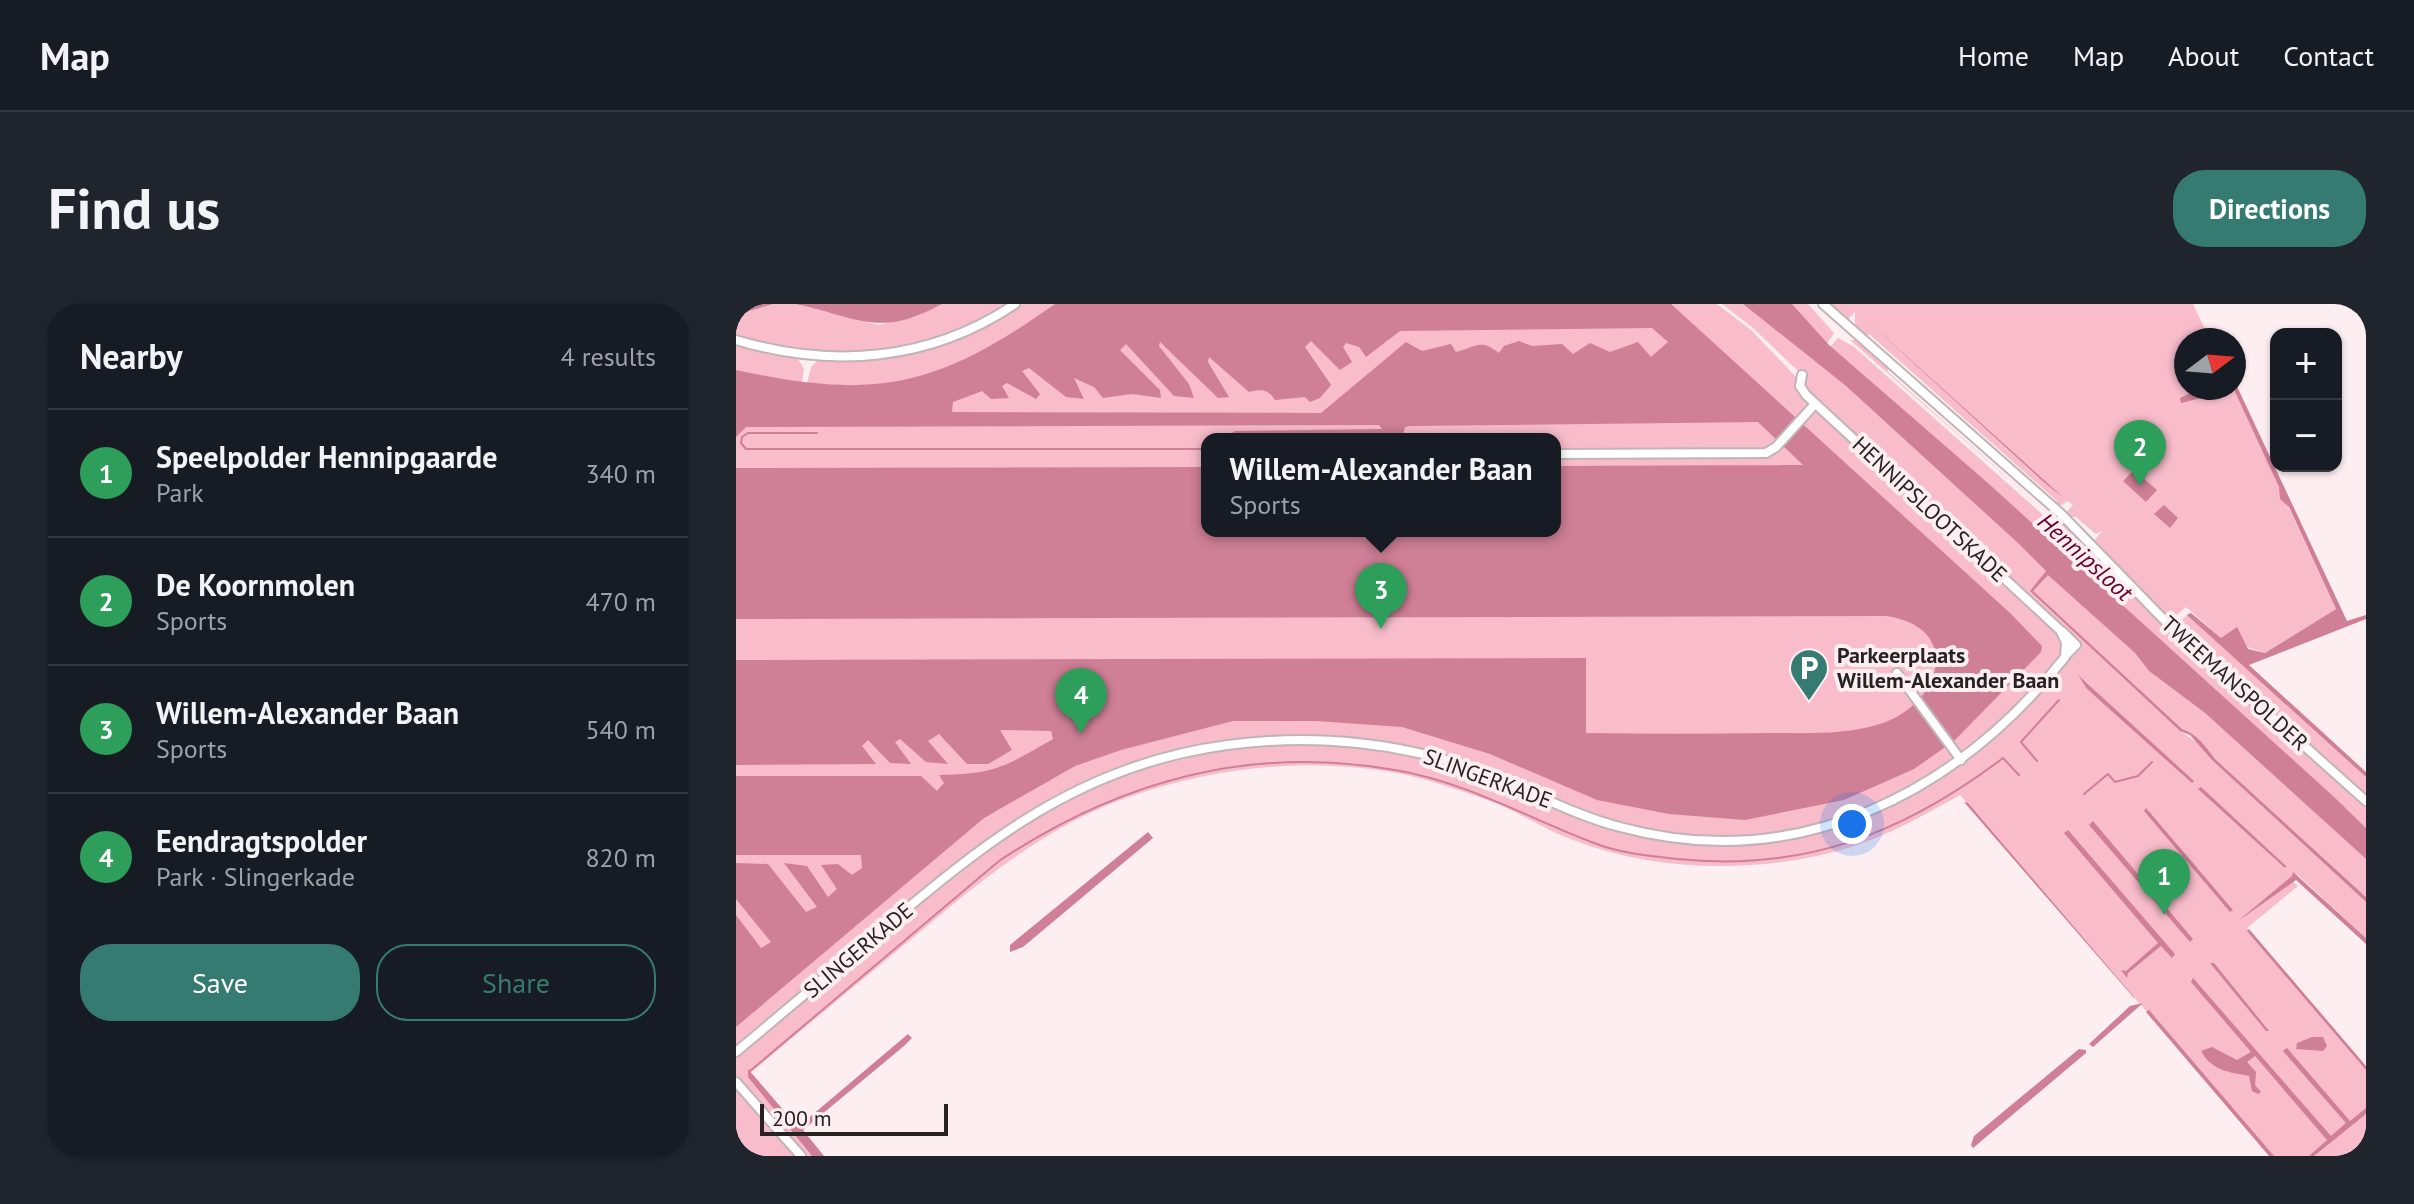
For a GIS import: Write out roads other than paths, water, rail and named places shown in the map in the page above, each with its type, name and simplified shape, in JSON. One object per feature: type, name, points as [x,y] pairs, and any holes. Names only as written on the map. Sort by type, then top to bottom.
[{"type":"street","points":[[736,340],[806,356],[874,356],[946,340],[1015,304]]},
{"type":"street","name":"TWEEMANSPOLDER","points":[[1823,304],[2060,513],[2170,626],[2366,801]]},
{"type":"street","name":"HENNIPSLOOTSKADE","points":[[1802,375],[1802,391],[1815,404],[2060,630],[2066,642],[2065,657]]},
{"type":"street","points":[[1561,454],[1766,453],[1776,447],[1815,404]]},
{"type":"street","points":[[2060,630],[2076,645],[2065,657]]},
{"type":"street","name":"SLINGERKADE","points":[[736,1052],[1005,829],[1082,786],[1181,754],[1285,740],[1399,748],[1471,768],[1605,823],[1645,833],[1702,840],[1759,838],[1841,823],[1918,790],[1997,732],[2065,657]]},
{"type":"street","points":[[1897,673],[1961,760]]},
{"type":"street","points":[[736,1082],[801,1156]]},
{"type":"waterway","points":[[817,433],[748,433],[742,437],[741,443],[746,449],[1201,449]]},
{"type":"waterway","points":[[2037,761],[2021,742],[2059,700]]},
{"type":"waterway","points":[[750,1071],[999,861],[1092,809],[1188,776],[1238,766],[1289,762],[1341,763],[1395,770],[1472,792],[1614,849],[1667,858],[1723,862],[1809,853],[1850,842],[1928,808],[2003,758],[2019,775]]},
{"type":"waterway","points":[[2084,794],[2108,774],[2115,782],[2138,776],[2152,762]]},
{"type":"place","name":"De Koornmolen","points":[[2140,486]]},
{"type":"place","name":"Willem-Alexander Baan","points":[[1381,629]]},
{"type":"place","name":"Parkeerplaats Willem-Alexander Baan","points":[[1809,702]]},
{"type":"place","name":"Eendragtspolder","points":[[1081,734]]},
{"type":"place","name":"Speelpolder Hennipgaarde","points":[[2164,915]]},
{"type":"water label","name":"Hennipsloot","points":[[2085,557]]}]
